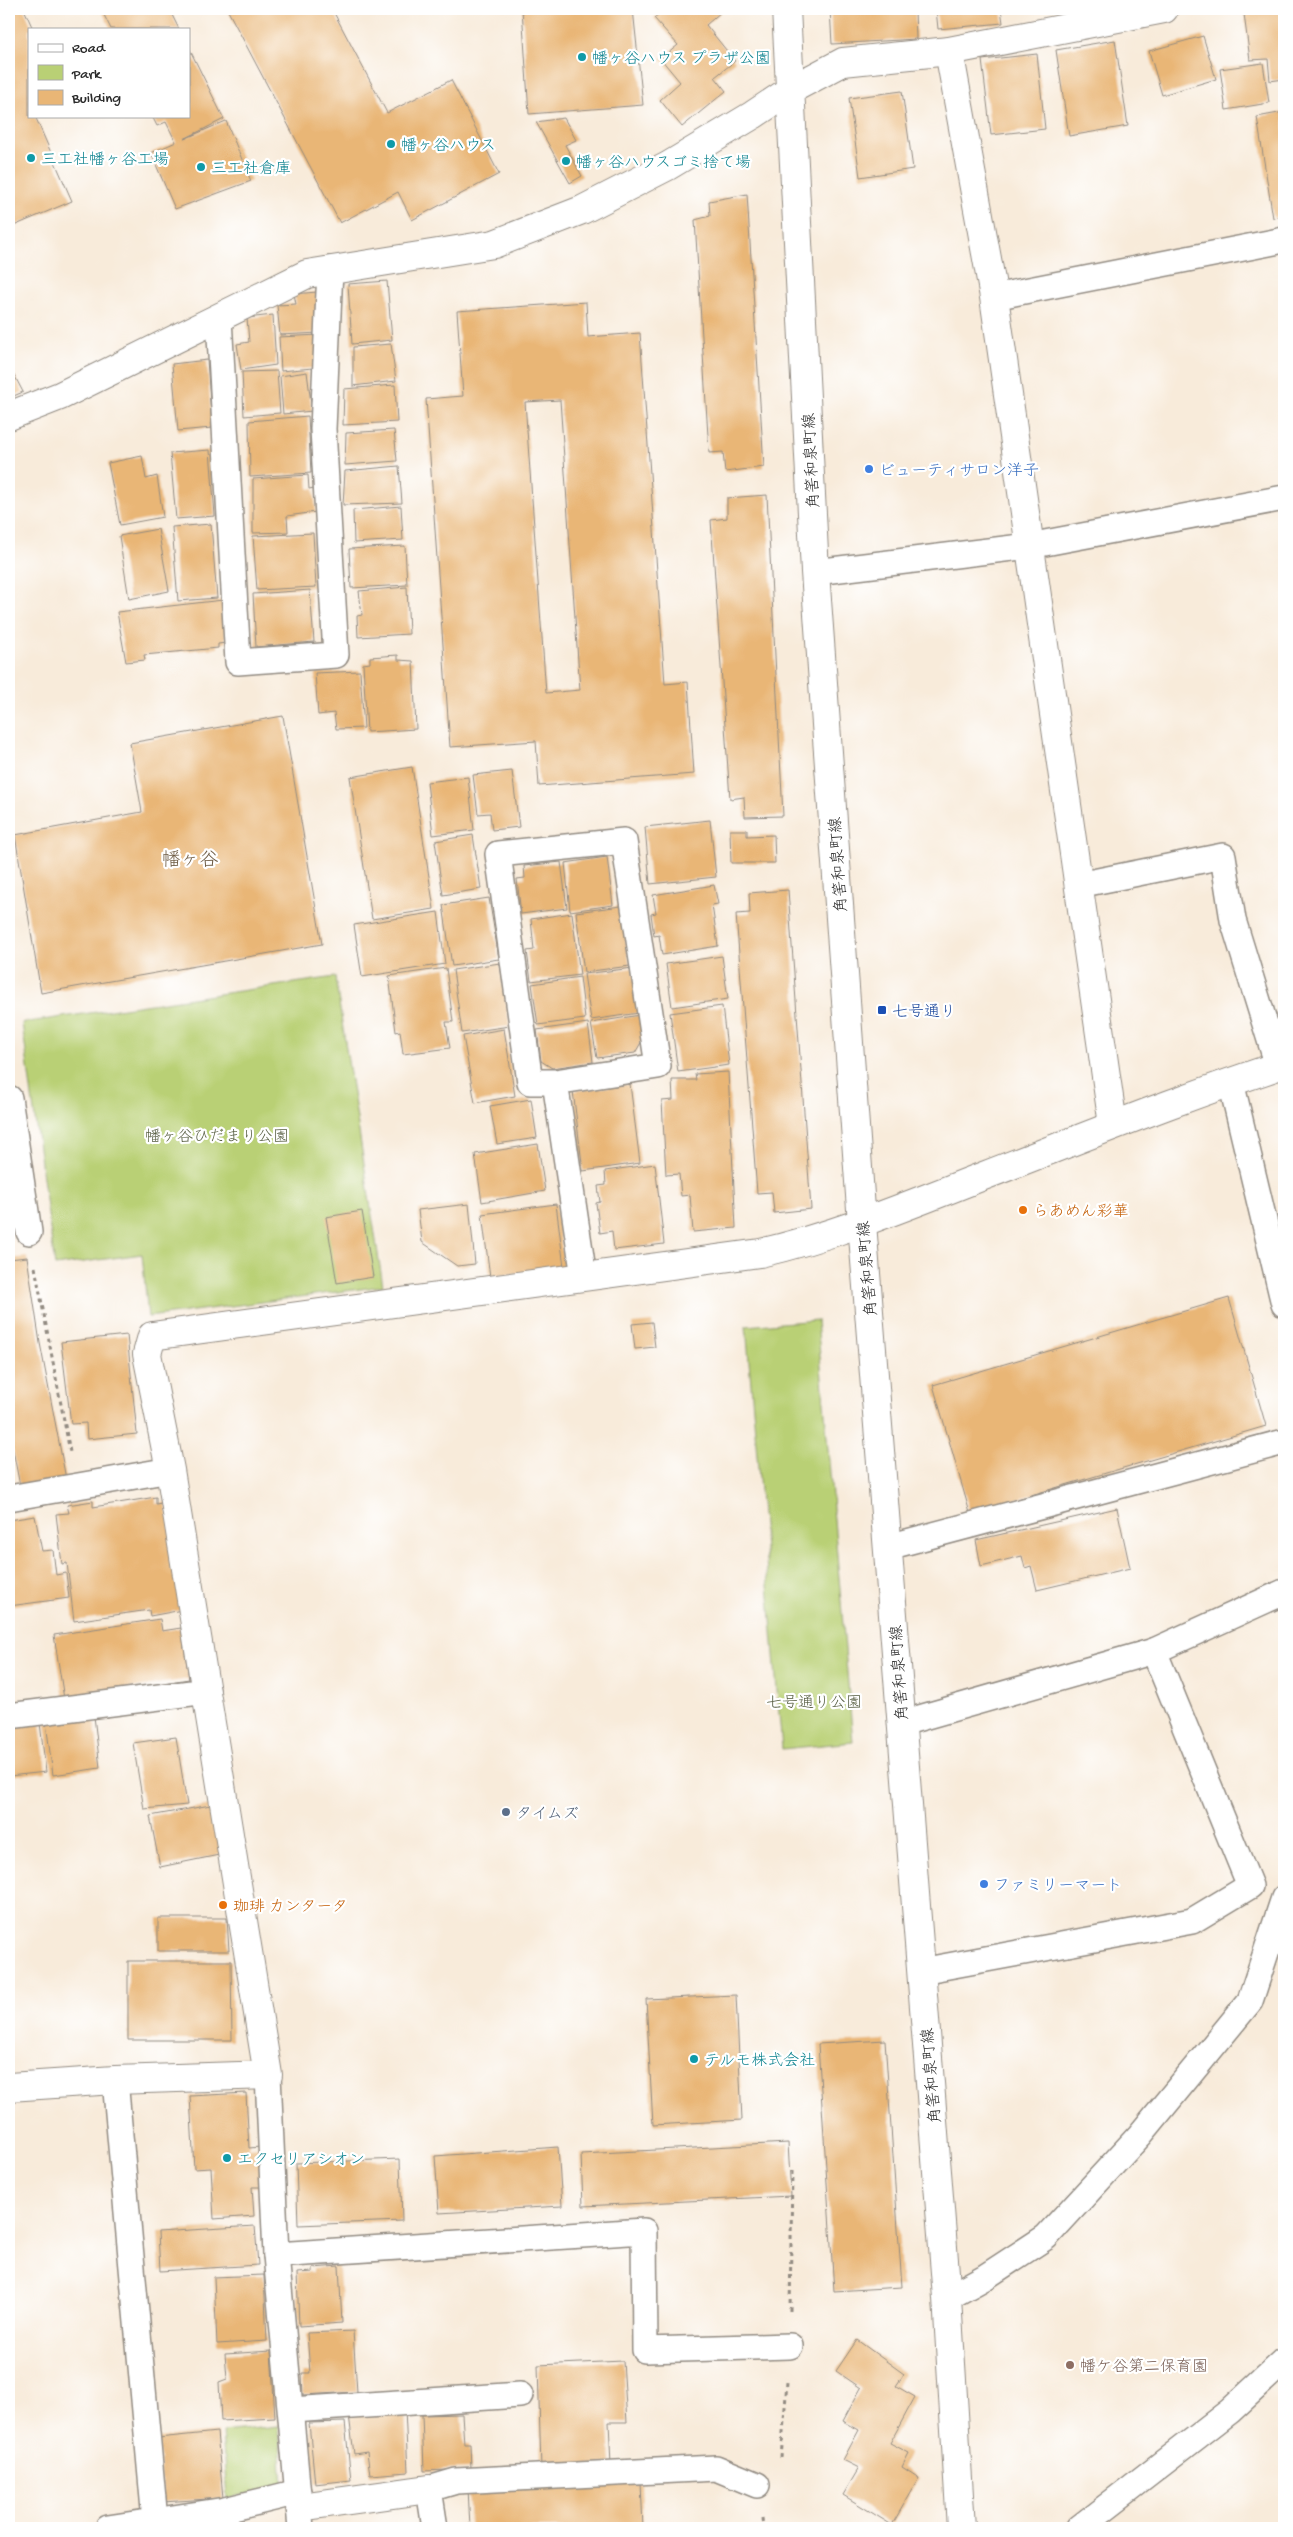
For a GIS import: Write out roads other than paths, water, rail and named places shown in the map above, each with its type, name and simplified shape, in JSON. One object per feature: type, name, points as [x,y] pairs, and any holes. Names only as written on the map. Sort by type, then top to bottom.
[{"type":"street","name":"角筈和泉町線","points":[[786,9],[792,89],[815,572],[862,1223],[947,2298],[961,2528]]},
{"type":"street","points":[[9,416],[60,396],[307,274],[494,244],[582,210],[668,166],[792,89],[843,62],[949,51],[1164,9]]},
{"type":"street","points":[[949,51],[994,297],[1113,1125]]},
{"type":"street","points":[[9,2087],[115,2080],[268,2075],[170,1470],[147,1354],[152,1336],[760,1253],[806,1242],[862,1223],[1113,1125],[1281,1065]]},
{"type":"street","points":[[300,2509],[429,2489]]},
{"type":"lane","points":[[994,297],[1284,240]]},
{"type":"lane","points":[[220,318],[238,662],[336,655],[323,430],[330,269]]},
{"type":"lane","points":[[815,572],[1029,546],[1284,498]]},
{"type":"lane","points":[[624,841],[658,1066],[555,1082],[530,1082],[498,854],[624,841]]},
{"type":"lane","points":[[1078,885],[1223,856],[1233,920],[1281,1065]]},
{"type":"lane","points":[[555,1082],[584,1278]]},
{"type":"lane","points":[[1231,1082],[1284,1304]]},
{"type":"lane","points":[[9,1098],[29,1232]]},
{"type":"lane","points":[[888,1547],[1284,1442]]},
{"type":"lane","points":[[9,1498],[170,1470]]},
{"type":"lane","points":[[902,1723],[1154,1651],[1284,1592]]},
{"type":"lane","points":[[921,1970],[1192,1921],[1250,1886],[1154,1651]]},
{"type":"lane","points":[[9,1716],[207,1691]]},
{"type":"lane","points":[[947,2298],[985,2277],[1046,2237],[1140,2134],[1250,2001],[1284,1898]]},
{"type":"lane","points":[[108,2528],[225,2510],[300,2509],[276,2255],[268,2075]]},
{"type":"lane","points":[[115,2080],[155,2521]]},
{"type":"lane","points":[[276,2255],[644,2231],[645,2350],[790,2346]]},
{"type":"lane","points":[[1079,2528],[1230,2411],[1284,2361]]},
{"type":"lane","points":[[291,2410],[520,2395]]},
{"type":"lane","points":[[435,2528],[429,2489],[456,2481],[716,2468],[757,2485]]},
{"type":"place","name":"幡ヶ谷ハウス プラザ公園","points":[[582,57]]},
{"type":"place","name":"幡ヶ谷ハウス","points":[[391,144]]},
{"type":"place","name":"三工社幡ヶ谷工場","points":[[31,158]]},
{"type":"place","name":"幡ヶ谷ハウスゴミ捨て場","points":[[566,161]]},
{"type":"place","name":"三工社倉庫","points":[[201,167]]},
{"type":"place","name":"ビューティサロン洋子","points":[[869,469]]},
{"type":"place","name":"七号通り","points":[[882,1010]]},
{"type":"place","name":"らあめん彩華","points":[[1023,1210]]},
{"type":"place","name":"タイムズ","points":[[506,1812]]},
{"type":"place","name":"ファミリーマート","points":[[984,1884]]},
{"type":"place","name":"珈琲 カンタータ","points":[[223,1905]]},
{"type":"place","name":"テルモ株式会社","points":[[694,2059]]},
{"type":"place","name":"エクセリアシオン","points":[[227,2158]]},
{"type":"place","name":"幡ケ谷第二保育園","points":[[1070,2365]]},
{"type":"district","name":"幡ヶ谷","points":[[190,858]]},
{"type":"park label","name":"幡ヶ谷ひだまり公園","points":[[217,1135]]},
{"type":"park label","name":"七号通り公園","points":[[814,1701]]}]
